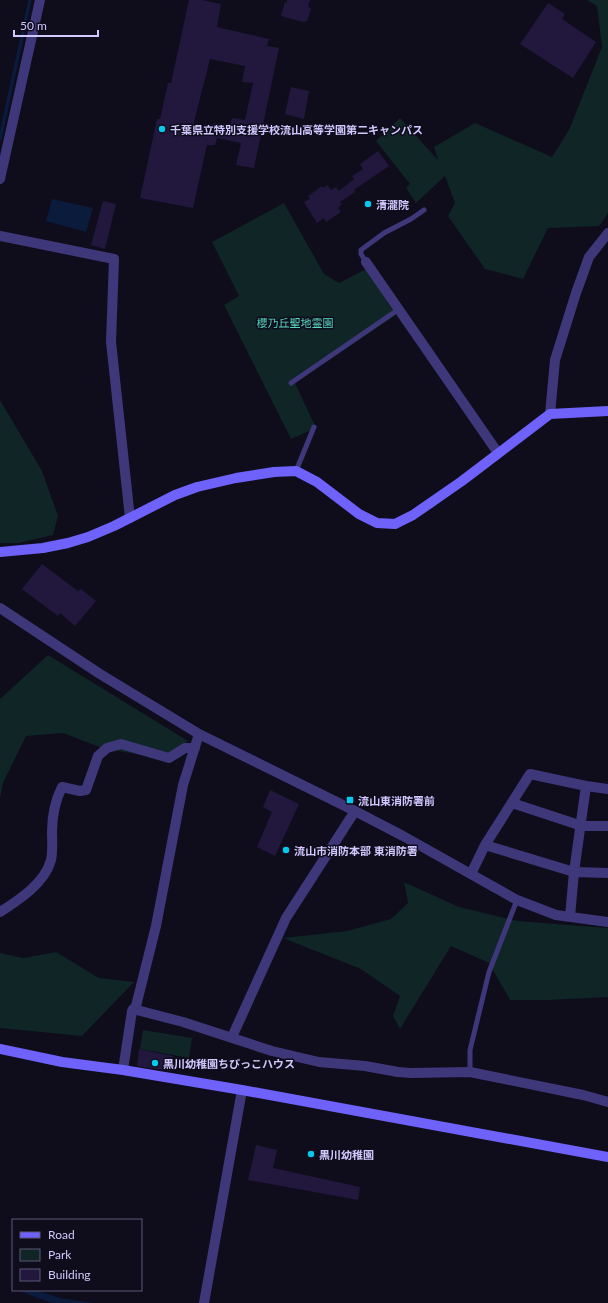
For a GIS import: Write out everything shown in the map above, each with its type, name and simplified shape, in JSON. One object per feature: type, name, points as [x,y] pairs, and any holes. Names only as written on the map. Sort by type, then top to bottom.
[{"type":"street","points":[[0,179],[40,0]]},
{"type":"street","points":[[550,414],[555,360],[576,293],[589,257],[608,233]]},
{"type":"street","points":[[0,236],[114,259],[111,342],[130,518]]},
{"type":"street","points":[[366,262],[498,453]]},
{"type":"street","points":[[0,552],[43,548],[68,543],[88,537],[114,526],[175,496],[197,487],[236,478],[274,472],[296,471],[317,482],[359,514],[377,524],[395,524],[413,515],[462,481],[550,414],[608,411]]},
{"type":"street","points":[[0,608],[100,674],[199,734],[403,836],[517,900],[556,915],[608,922]]},
{"type":"street","points":[[123,1070],[132,1011],[135,1010],[156,926],[183,785],[199,734]]},
{"type":"street","points":[[0,912],[22,897],[44,874],[51,860],[53,814],[58,795],[62,787],[80,791],[86,790],[98,756],[103,750],[121,744],[169,758],[185,748],[195,748]]},
{"type":"street","points":[[471,874],[485,845],[530,774],[608,790]]},
{"type":"street","points":[[570,917],[574,872],[582,826],[586,786]]},
{"type":"street","points":[[512,803],[582,826],[608,826]]},
{"type":"street","points":[[232,1037],[286,918],[355,811]]},
{"type":"street","points":[[485,845],[574,872],[608,872]]},
{"type":"street","points":[[135,1010],[183,1022],[272,1051],[319,1062],[365,1066],[398,1072],[470,1072],[583,1095],[608,1102]]},
{"type":"street","points":[[0,1049],[62,1062],[123,1070],[242,1090],[333,1108],[608,1157]]},
{"type":"street","points":[[205,1299],[242,1090]]},
{"type":"lane","points":[[366,262],[361,254],[361,250],[384,233],[411,219],[424,210]]},
{"type":"lane","points":[[291,382],[399,309]]},
{"type":"lane","points":[[296,471],[314,428]]},
{"type":"lane","points":[[470,1072],[470,1050],[489,972],[517,900]]},
{"type":"green space","points":[[587,0],[608,0],[608,213],[599,226],[548,228],[523,279],[485,269],[448,216],[455,203],[445,176],[416,203],[406,188],[410,184],[376,141],[400,118],[438,160],[434,147],[475,123],[552,157],[569,130],[602,47],[597,6]]},
{"type":"green space","name":"櫻乃丘聖地霊園","points":[[284,203],[324,274],[339,283],[366,269],[396,315],[295,383],[316,428],[291,439],[224,305],[239,296],[212,242]]},
{"type":"green space","points":[[0,400],[42,471],[58,516],[53,535],[19,543],[0,543]]},
{"type":"green space","points":[[48,655],[188,741],[163,759],[102,748],[63,733],[26,736],[3,783],[0,798],[0,699]]},
{"type":"green space","points":[[404,882],[459,907],[517,921],[608,928],[608,997],[510,1000],[489,963],[451,946],[400,1029],[393,1016],[400,996],[361,969],[283,938],[347,931],[391,919],[408,903]]},
{"type":"green space","points":[[56,952],[99,978],[134,982],[82,1036],[0,1028],[0,953],[23,958]]},
{"type":"green space","points":[[143,1030],[192,1038],[189,1058],[140,1049]]},
{"type":"water","points":[[52,199],[93,208],[86,232],[46,221]]},
{"type":"water","points":[[19,1291],[38,1291],[60,1298],[94,1303],[52,1303]]},
{"type":"building","points":[[189,0],[202,0],[221,4],[217,27],[269,39],[267,46],[279,48],[254,168],[236,165],[241,143],[217,138],[215,145],[207,145],[193,208],[140,198],[157,119],[160,119],[168,83],[171,83]],"holes":[[[210,59],[245,66],[242,82],[253,83],[245,120],[232,118],[230,125],[213,123],[211,129],[193,126]]]},
{"type":"building","points":[[287,0],[310,0],[308,6],[311,9],[307,21],[303,22],[281,16]]},
{"type":"building","points":[[548,3],[565,14],[562,19],[596,42],[573,78],[520,44]]},
{"type":"building","points":[[291,87],[309,91],[304,119],[285,114]]},
{"type":"building","points":[[378,151],[389,166],[354,190],[355,192],[340,202],[342,204],[338,208],[341,212],[326,222],[324,218],[317,223],[304,202],[310,199],[308,196],[322,186],[323,188],[327,185],[331,190],[336,187],[339,191],[354,179],[352,176],[363,169],[360,164]]},
{"type":"building","points":[[103,201],[116,204],[105,249],[91,245]]},
{"type":"building","points":[[42,564],[78,591],[81,589],[96,601],[75,626],[60,613],[58,616],[22,589]]},
{"type":"building","points":[[270,790],[299,804],[275,856],[257,847],[272,812],[263,807]]},
{"type":"building","name":"黒川幼稚園ちびっこハウス","points":[[139,1049],[173,1056],[170,1071],[137,1066]]},
{"type":"building","points":[[256,1145],[277,1150],[273,1168],[360,1187],[358,1200],[248,1180]]},
{"type":"waterway","points":[[0,139],[30,0]]},
{"type":"place","name":"千葉県立特別支援学校流山高等学園第二キャンパス","points":[[162,129]]},
{"type":"place","name":"清瀧院","points":[[368,204]]},
{"type":"place","name":"流山東消防署前","points":[[350,800]]},
{"type":"place","name":"流山市消防本部 東消防署","points":[[286,850]]},
{"type":"place","name":"黒川幼稚園ちびっこハウス","points":[[155,1063]]},
{"type":"place","name":"黒川幼稚園","points":[[311,1154]]}]
